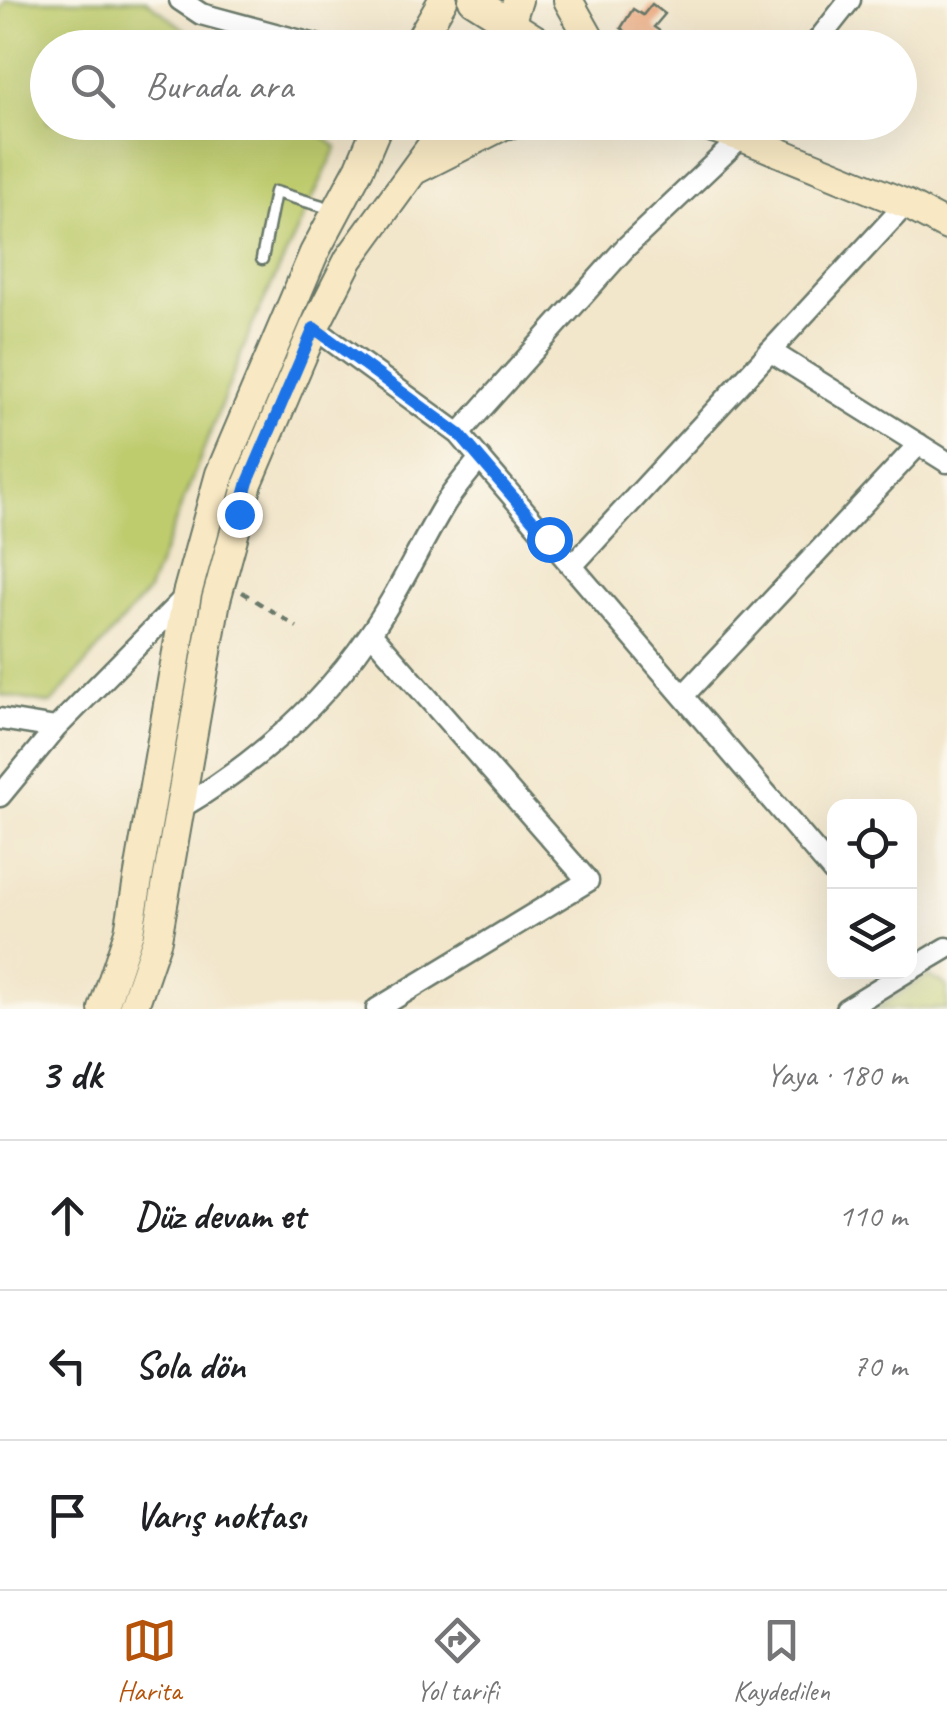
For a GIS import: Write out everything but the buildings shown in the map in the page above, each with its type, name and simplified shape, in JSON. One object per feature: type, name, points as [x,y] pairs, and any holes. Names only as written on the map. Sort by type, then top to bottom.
[{"type":"street","points":[[180,0],[200,14],[260,30]]},
{"type":"street","points":[[426,30],[443,0]]},
{"type":"street","points":[[473,0],[509,23]]},
{"type":"street","points":[[568,0],[585,30]]},
{"type":"street","points":[[826,30],[850,0]]},
{"type":"street","points":[[103,1009],[129,932],[188,594],[220,474],[314,253],[370,140]]},
{"type":"street","points":[[133,1009],[157,938],[219,590],[248,482],[348,259],[435,140]]},
{"type":"street","points":[[411,172],[474,140]]},
{"type":"street","points":[[459,434],[626,248],[738,140]]},
{"type":"street","points":[[769,140],[947,226]]},
{"type":"street","points":[[572,566],[906,204]]},
{"type":"street","points":[[314,328],[459,434],[827,865]]},
{"type":"street","points":[[770,351],[947,462]]},
{"type":"street","points":[[683,696],[919,444]]},
{"type":"street","points":[[179,809],[221,784],[287,729],[317,698],[371,633],[445,503],[480,458]]},
{"type":"street","points":[[0,796],[56,728],[188,594],[219,590]]},
{"type":"street","points":[[371,633],[588,880],[377,1009]]},
{"type":"street","points":[[0,719],[56,728]]},
{"type":"street","points":[[917,963],[947,948]]},
{"type":"street","points":[[846,1009],[892,979]]},
{"type":"lane","points":[[262,259],[276,192],[337,210]]},
{"type":"path","points":[[219,590],[297,627]]},
{"type":"green space","points":[[6,0],[146,0],[186,30],[30,30],[30,140],[328,140],[337,147],[253,324],[148,591],[51,704],[0,695],[0,11]]},
{"type":"green space","points":[[927,976],[947,987],[947,1009],[876,1009]]},
{"type":"route","points":[[239,514],[248,482],[314,328],[459,434],[549,539]]}]
